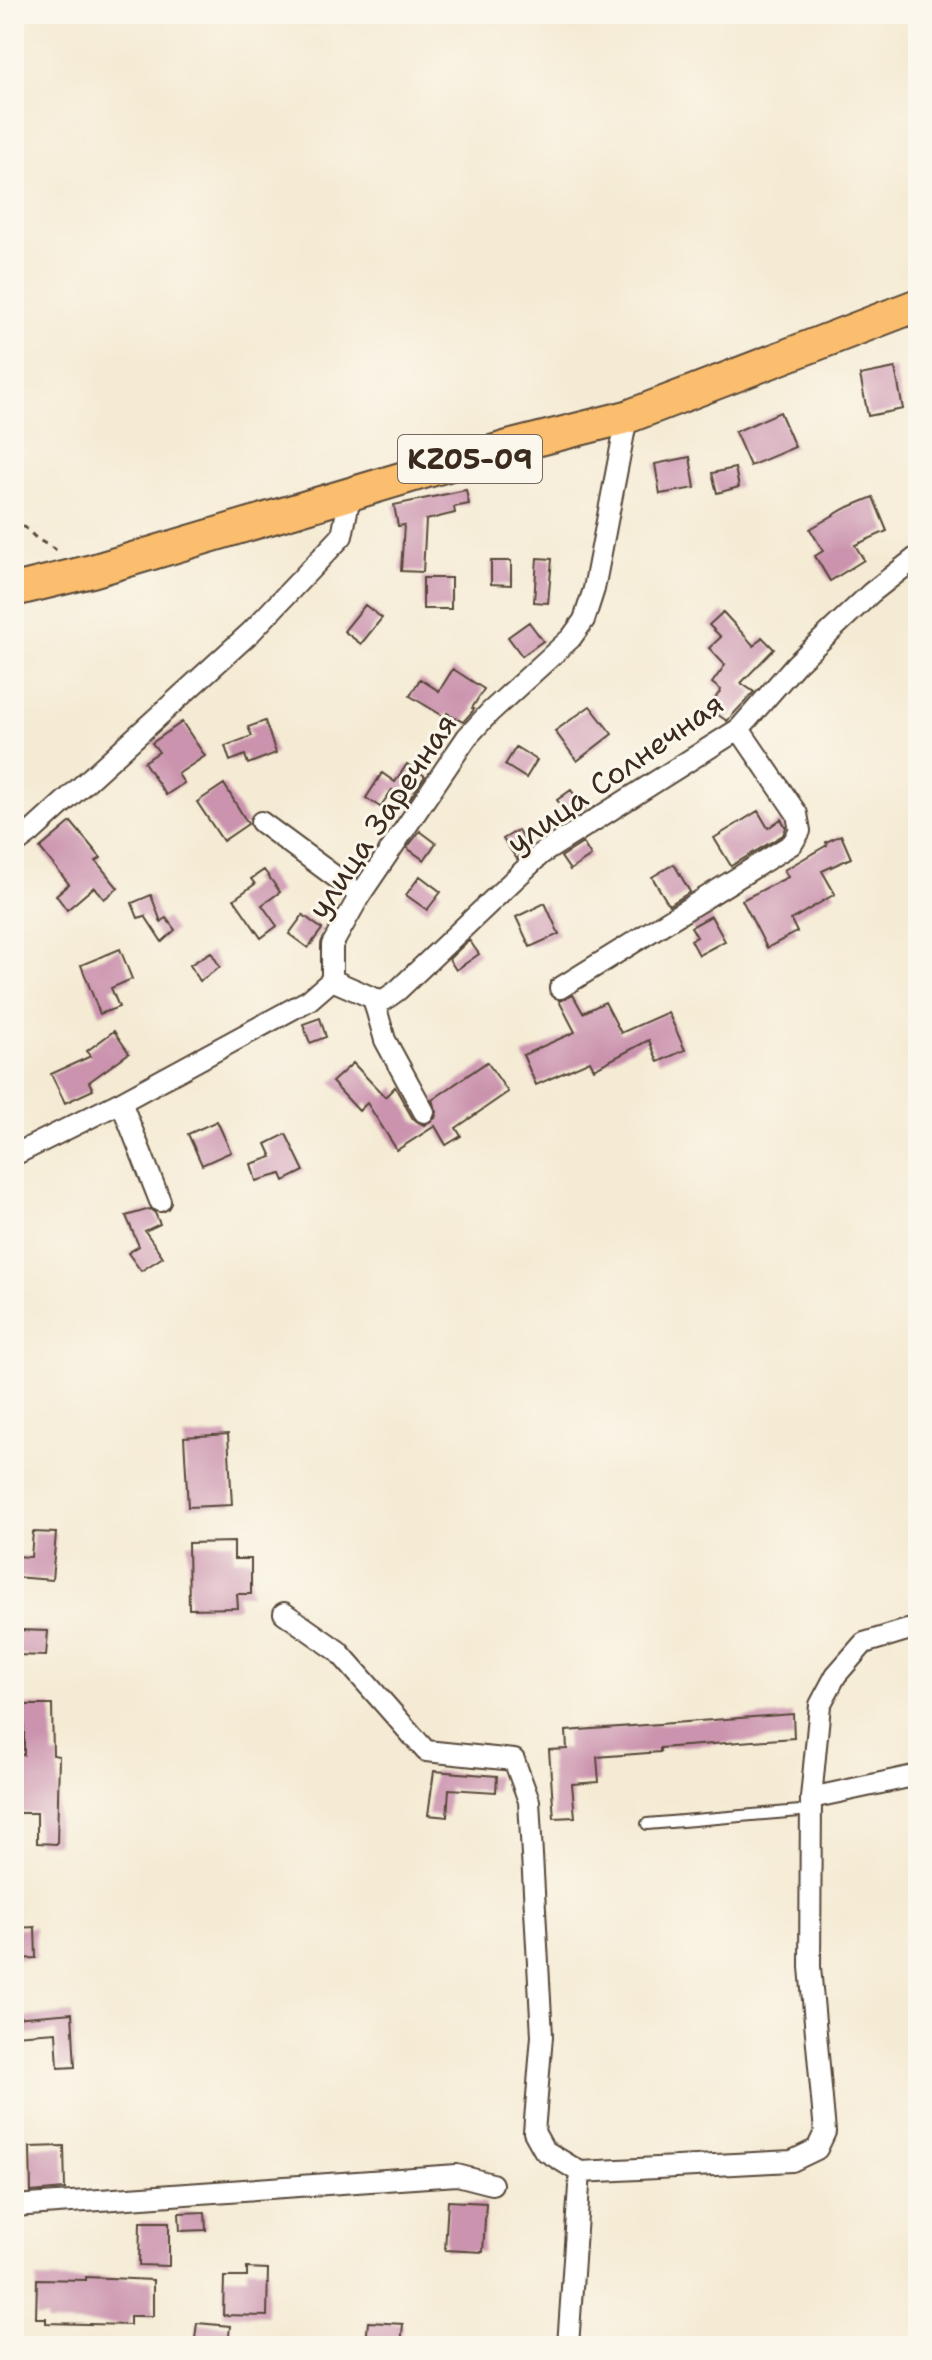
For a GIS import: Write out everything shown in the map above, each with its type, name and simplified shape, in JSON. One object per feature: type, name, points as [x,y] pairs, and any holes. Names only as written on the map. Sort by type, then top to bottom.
[{"type":"main road","name":"KZ05-09","points":[[14,590],[92,571],[508,447],[627,417],[918,305]]},
{"type":"street","name":"улица Заречная","points":[[332,980],[332,945],[360,895],[467,737],[571,638],[584,620],[594,589],[627,417]]},
{"type":"street","points":[[14,845],[251,632],[342,536],[350,496]]},
{"type":"street","name":"улица Солнечная","points":[[373,998],[384,1000],[398,990],[541,854],[739,729],[796,664],[871,593],[918,556]]},
{"type":"street","points":[[560,988],[792,844],[800,831],[797,814],[739,729]]},
{"type":"street","points":[[261,822],[360,895]]},
{"type":"street","points":[[14,1155],[121,1102],[309,1000],[332,980],[373,998],[385,1040],[424,1112]]},
{"type":"street","points":[[121,1102],[160,1201]]},
{"type":"street","points":[[284,1613],[338,1651],[426,1751],[514,1760],[529,1801],[537,1942],[542,2036],[534,2132],[544,2150],[580,2172],[792,2161],[817,2149],[825,2132],[810,1967],[812,1804],[820,1705],[836,1675],[864,1643],[907,1630],[918,1630]]},
{"type":"street","points":[[812,1804],[918,1775]]},
{"type":"street","points":[[568,2346],[580,2172]]},
{"type":"street","points":[[14,2206],[457,2175],[492,2184]]},
{"type":"lane","points":[[647,1824],[812,1804]]},
{"type":"path","points":[[14,517],[37,539],[92,571]]},
{"type":"building","points":[[895,368],[903,409],[868,416],[860,375]]},
{"type":"building","points":[[780,412],[795,447],[750,466],[735,432]]},
{"type":"building","points":[[690,457],[695,488],[660,494],[655,464]]},
{"type":"building","points":[[735,468],[739,487],[717,493],[712,473]]},
{"type":"building","points":[[466,490],[469,504],[454,507],[455,513],[426,520],[423,572],[401,571],[404,525],[398,526],[394,505]]},
{"type":"building","points":[[873,497],[887,531],[855,545],[864,560],[830,581],[815,556],[823,551],[810,529],[844,509]]},
{"type":"building","points":[[537,558],[552,559],[548,603],[534,602]]},
{"type":"building","points":[[491,561],[511,561],[511,585],[491,584]]},
{"type":"building","points":[[423,578],[451,578],[451,609],[423,609]]},
{"type":"building","points":[[365,605],[382,618],[361,644],[344,631]]},
{"type":"building","points":[[723,612],[754,646],[762,637],[774,649],[741,683],[754,692],[727,721],[708,708],[721,690],[712,683],[725,665],[709,648],[721,637],[709,625]]},
{"type":"building","points":[[529,622],[543,641],[522,656],[508,637]]},
{"type":"building","points":[[453,669],[484,689],[463,722],[447,713],[445,717],[410,696],[420,679],[439,691]]},
{"type":"building","points":[[590,706],[612,734],[577,761],[555,731]]},
{"type":"building","points":[[265,721],[276,753],[248,764],[245,755],[230,761],[225,746],[252,736],[248,727]]},
{"type":"building","points":[[182,722],[205,756],[178,774],[184,783],[166,795],[144,762],[159,752],[152,743]]},
{"type":"building","points":[[516,747],[537,760],[526,778],[505,765]]},
{"type":"building","points":[[407,764],[425,776],[408,801],[392,790],[380,807],[366,798],[382,773],[395,782]]},
{"type":"building","points":[[224,784],[248,824],[223,841],[197,802]]},
{"type":"building","points":[[571,790],[585,809],[571,819],[557,800]]},
{"type":"building","points":[[758,811],[768,828],[781,819],[786,828],[783,835],[731,866],[714,838]]},
{"type":"building","points":[[71,822],[101,858],[96,861],[118,888],[104,899],[94,887],[67,910],[56,895],[69,884],[40,848]]},
{"type":"building","points":[[518,830],[529,847],[517,859],[503,839]]},
{"type":"building","points":[[420,831],[436,843],[424,860],[407,848]]},
{"type":"building","points":[[841,835],[851,858],[822,871],[835,894],[791,920],[797,932],[767,948],[742,900],[788,877],[784,870]]},
{"type":"building","points":[[583,843],[591,856],[570,870],[561,857]]},
{"type":"building","points":[[674,864],[690,892],[669,905],[652,877]]},
{"type":"building","points":[[264,870],[280,892],[262,905],[277,926],[261,938],[234,899],[255,884],[251,879]]},
{"type":"building","points":[[420,876],[441,892],[427,910],[406,895]]},
{"type":"building","points":[[151,895],[161,922],[166,918],[175,930],[162,942],[145,916],[138,918],[132,903]]},
{"type":"building","points":[[545,903],[559,934],[530,947],[516,917]]},
{"type":"building","points":[[303,915],[322,929],[308,948],[289,934]]},
{"type":"building","points":[[711,916],[725,941],[699,955],[691,940],[697,937],[691,927]]},
{"type":"building","points":[[469,940],[479,954],[456,970],[449,959]]},
{"type":"building","points":[[120,949],[132,979],[111,988],[119,1007],[100,1014],[81,965]]},
{"type":"building","points":[[211,952],[220,967],[200,981],[190,965]]},
{"type":"building","points":[[573,995],[583,1013],[605,1002],[621,1033],[668,1012],[685,1050],[658,1062],[649,1040],[594,1069],[590,1061],[536,1085],[523,1055],[575,1032],[559,1001]]},
{"type":"building","points":[[320,1018],[326,1037],[310,1043],[303,1024]]},
{"type":"building","points":[[114,1031],[129,1053],[89,1082],[93,1090],[65,1103],[51,1074],[91,1056],[87,1051]]},
{"type":"building","points":[[487,1062],[508,1092],[456,1128],[461,1136],[446,1145],[435,1126],[397,1150],[367,1103],[359,1111],[332,1082],[353,1063],[385,1097],[395,1087],[413,1119],[424,1125],[435,1118],[437,1112],[432,1100]]},
{"type":"building","points":[[217,1121],[231,1152],[202,1165],[188,1134]]},
{"type":"building","points":[[286,1134],[304,1171],[284,1181],[281,1174],[256,1181],[251,1164],[272,1157],[266,1144]]},
{"type":"building","points":[[150,1209],[160,1224],[145,1231],[163,1257],[141,1271],[128,1253],[139,1246],[126,1216]]},
{"type":"building","points":[[228,1434],[232,1505],[188,1507],[184,1437]]},
{"type":"building","points":[[33,1532],[56,1533],[52,1580],[14,1577],[14,1556],[31,1557]]},
{"type":"building","points":[[234,1542],[234,1559],[251,1559],[251,1594],[237,1594],[238,1608],[189,1609],[188,1543]]},
{"type":"building","points":[[19,1630],[48,1631],[46,1656],[17,1655]]},
{"type":"building","points":[[24,1705],[52,1705],[53,1755],[59,1756],[57,1844],[37,1843],[37,1813],[14,1813],[14,1754],[24,1755]]},
{"type":"building","points":[[793,1714],[794,1738],[660,1748],[660,1752],[597,1757],[599,1782],[572,1784],[575,1817],[554,1818],[549,1750],[567,1749],[566,1731]]},
{"type":"building","points":[[434,1771],[497,1776],[496,1792],[449,1789],[447,1817],[428,1815]]},
{"type":"building","points":[[35,1927],[36,1958],[14,1959],[14,1928]]},
{"type":"building","points":[[72,2013],[75,2067],[58,2068],[56,2032],[14,2035],[14,2018]]},
{"type":"building","points":[[64,2146],[65,2189],[31,2192],[30,2147]]},
{"type":"building","points":[[448,2201],[486,2203],[483,2252],[445,2250]]},
{"type":"building","points":[[205,2212],[206,2230],[180,2231],[179,2213]]},
{"type":"building","points":[[140,2222],[169,2222],[169,2266],[139,2265]]},
{"type":"building","points":[[247,2268],[268,2269],[267,2316],[223,2315],[224,2277],[247,2277]]},
{"type":"building","points":[[86,2277],[153,2280],[153,2316],[130,2316],[130,2325],[46,2323],[46,2318],[36,2318],[37,2279],[86,2280]]},
{"type":"building","points":[[368,2322],[403,2324],[401,2346],[366,2343]]},
{"type":"building","points":[[197,2323],[230,2326],[228,2346],[194,2346]]}]
